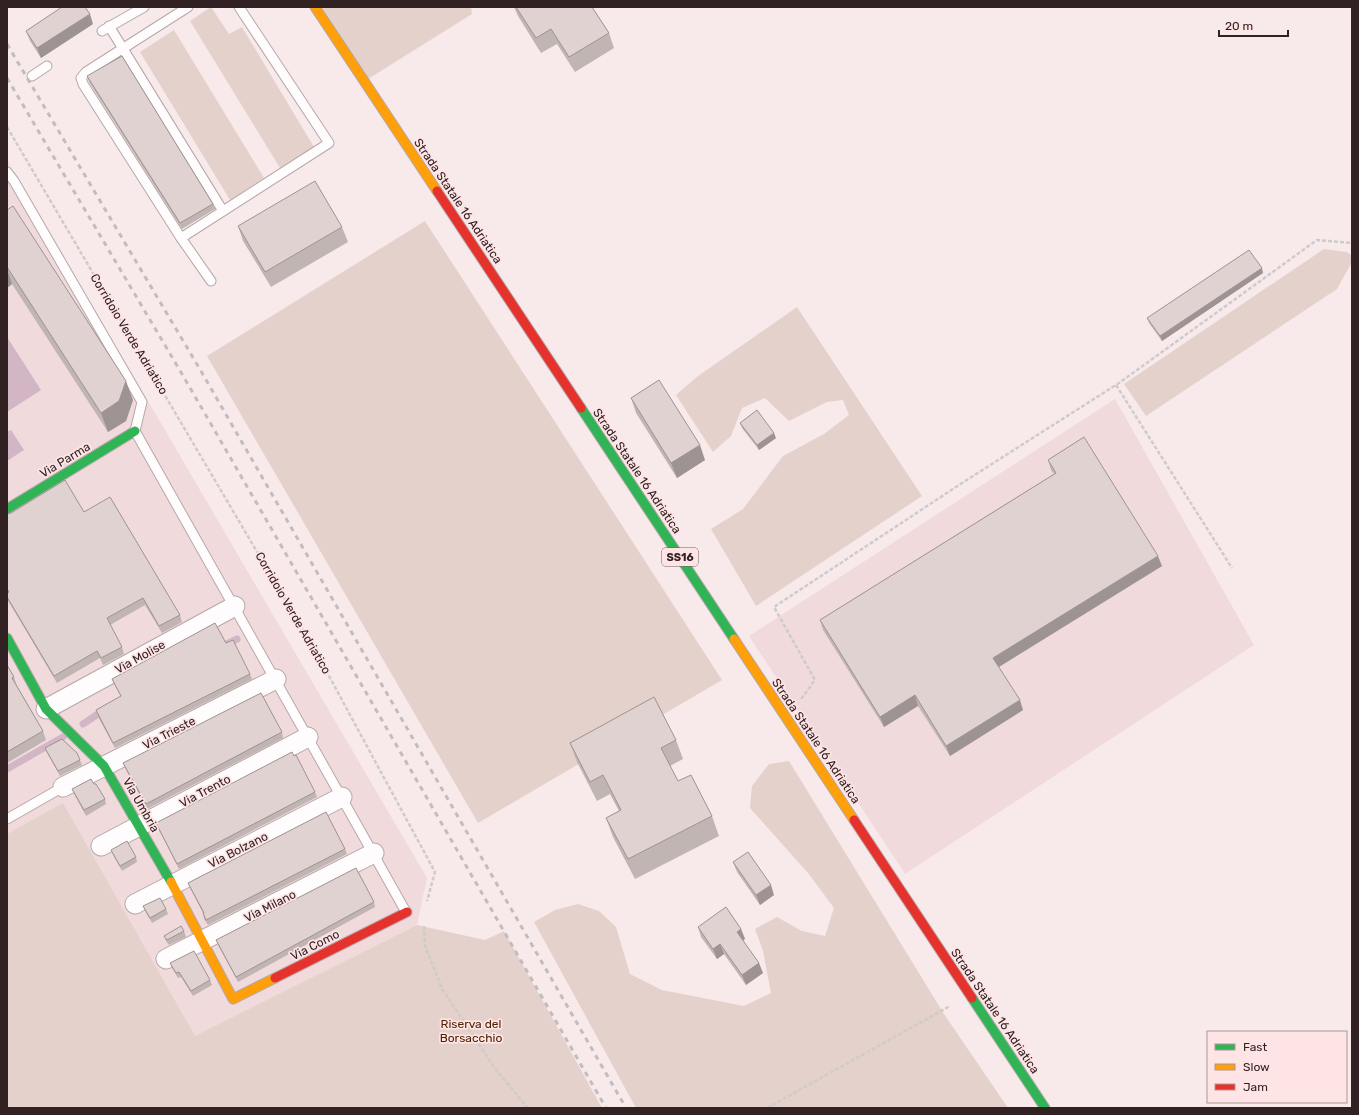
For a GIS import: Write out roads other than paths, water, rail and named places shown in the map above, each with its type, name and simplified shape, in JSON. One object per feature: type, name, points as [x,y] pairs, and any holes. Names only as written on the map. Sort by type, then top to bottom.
[{"type":"main road","name":"Strada Statale 16 Adriatica","points":[[315,7],[1045,1108]]},
{"type":"main road","name":"Via Parma","points":[[7,509],[135,431]]},
{"type":"main road","name":"Via Umbria","points":[[7,638],[46,709],[104,766],[172,884],[233,999]]},
{"type":"main road","name":"Via Como","points":[[233,999],[407,912]]},
{"type":"street","name":"Via Molise","points":[[46,709],[235,606]]},
{"type":"street","name":"Via Trieste","points":[[63,787],[276,679]]},
{"type":"street","name":"Via Trento","points":[[101,846],[308,736]]},
{"type":"street","name":"Via Bolzano","points":[[135,904],[342,797]]},
{"type":"street","name":"Via Milano","points":[[166,959],[374,853]]},
{"type":"lane","points":[[144,7],[105,29],[123,49],[223,211]]},
{"type":"lane","points":[[188,7],[86,72],[81,78],[83,84],[181,238],[212,281]]},
{"type":"lane","points":[[181,238],[329,143],[239,7]]},
{"type":"lane","points":[[32,76],[47,66]]},
{"type":"lane","points":[[7,172],[14,181],[142,402],[135,431],[407,912]]},
{"type":"lane","points":[[7,819],[63,787]]},
{"type":"waterway","points":[[225,645],[237,639]]},
{"type":"waterway","points":[[83,724],[104,710]]},
{"type":"waterway","points":[[7,769],[63,737]]},
{"type":"railway","points":[[7,44],[198,366],[626,1108]]},
{"type":"railway","points":[[7,78],[182,374],[606,1108]]},
{"type":"park label","name":"Riserva del Borsacchio","points":[[471,1031]]}]
